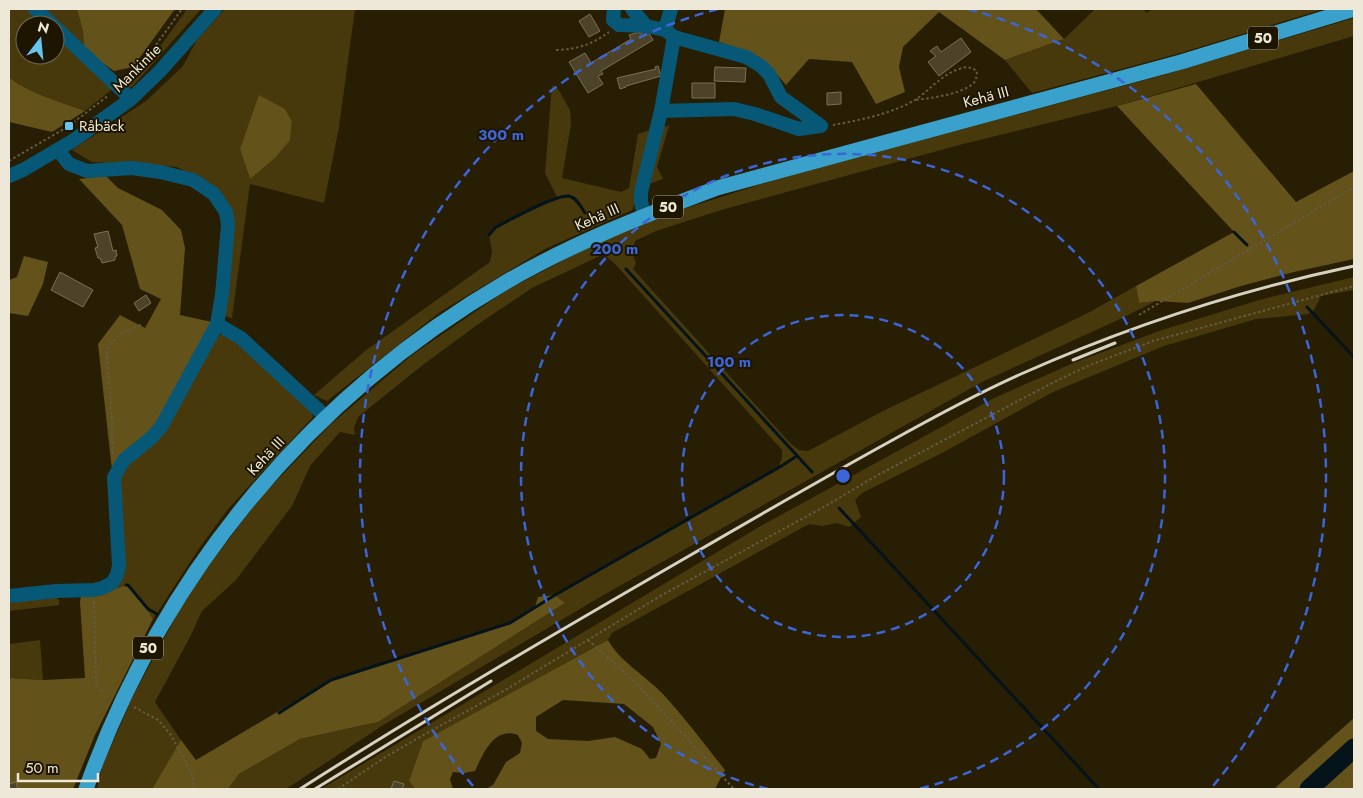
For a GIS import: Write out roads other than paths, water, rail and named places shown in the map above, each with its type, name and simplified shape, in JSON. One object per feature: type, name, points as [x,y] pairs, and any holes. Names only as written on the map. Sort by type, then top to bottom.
[{"type":"highway","name":"Kehä III","points":[[86,789],[102,742],[127,688],[153,639],[177,598],[233,520],[267,479],[326,417],[359,386],[392,359],[468,305],[507,281],[569,249],[644,215],[717,188],[1182,62],[1354,9]]},
{"type":"street","name":"Mankintie","points":[[9,176],[23,170],[74,140],[131,99],[160,71],[215,9]]},
{"type":"street","points":[[614,9],[613,20],[619,25],[646,26],[746,57],[761,66],[769,74],[782,97],[821,126],[799,129],[734,109],[661,111]]},
{"type":"street","points":[[632,9],[646,26]]},
{"type":"street","points":[[644,215],[641,192],[661,111],[672,9]]},
{"type":"street","points":[[65,36],[131,99]]},
{"type":"street","points":[[9,596],[56,591],[94,590],[112,583],[117,575],[119,565],[114,477],[124,460],[151,438],[161,427],[216,324],[222,295],[228,225],[226,212],[214,194],[193,180],[160,172],[132,168],[87,171],[69,164],[58,150]]},
{"type":"street","points":[[216,324],[240,338],[326,417]]},
{"type":"waterway","points":[[489,235],[496,227],[544,203],[563,196],[569,196],[574,199],[585,213]]},
{"type":"waterway","points":[[1234,232],[1247,245]]},
{"type":"waterway","points":[[626,269],[812,472]]},
{"type":"waterway","points":[[1307,307],[1354,357]]},
{"type":"waterway","points":[[279,713],[331,680],[510,623],[555,595],[797,456]]},
{"type":"waterway","points":[[839,508],[1099,789]]},
{"type":"waterway","points":[[126,585],[148,609],[157,614]]},
{"type":"waterway","points":[[1309,789],[1354,748]]},
{"type":"railway","points":[[300,789],[442,701],[634,588],[863,456],[987,390],[1103,340],[1185,311],[1269,286],[1354,266]]},
{"type":"railway","points":[[1073,360],[1115,343]]},
{"type":"railway","points":[[315,789],[491,681]]},
{"type":"place","name":"Råbäck","points":[[69,126]]}]
